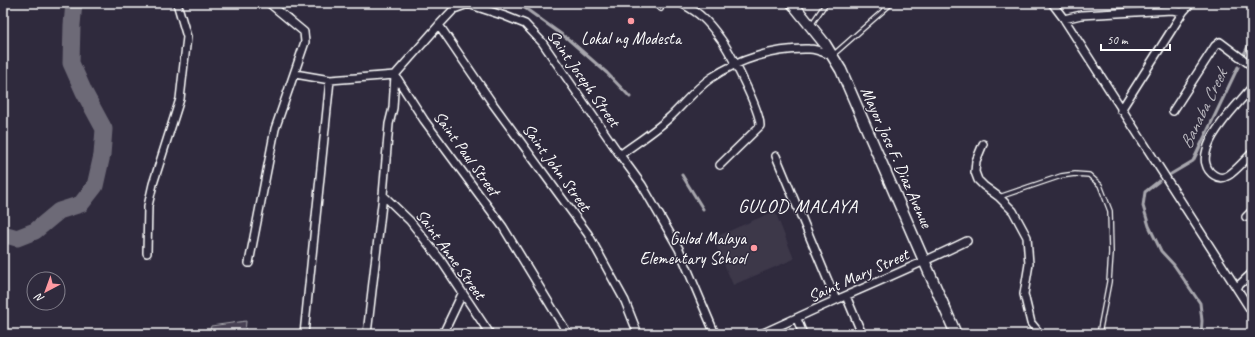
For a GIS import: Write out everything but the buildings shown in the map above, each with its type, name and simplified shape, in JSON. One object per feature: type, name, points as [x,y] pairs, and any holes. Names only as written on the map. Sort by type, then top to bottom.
[{"type":"main road","name":"Mayor Jose F. Diaz Avenue","points":[[792,3],[833,56],[841,70],[956,334]]},
{"type":"street","points":[[147,253],[148,206],[152,184],[180,99],[186,37],[177,3]]},
{"type":"street","points":[[249,262],[275,129],[306,42],[304,32],[269,3]]},
{"type":"street","points":[[681,3],[702,17],[721,39],[752,99],[760,124],[720,166]]},
{"type":"street","points":[[1052,3],[1064,19],[1252,312]]},
{"type":"street","points":[[1121,110],[1183,12],[1191,3]]},
{"type":"street","points":[[1248,3],[1252,6]]},
{"type":"street","name":"Saint Joseph Street","points":[[395,74],[454,9],[468,4],[525,24],[542,42],[642,185],[679,249],[715,334]]},
{"type":"street","points":[[1064,19],[1081,15],[1172,10],[1183,12]]},
{"type":"street","name":"Saint John Street","points":[[439,25],[493,104],[588,234],[625,301],[638,334]]},
{"type":"street","points":[[1173,110],[1215,46],[1220,42],[1252,66]]},
{"type":"street","points":[[620,155],[662,124],[710,79],[735,64],[748,59],[783,51],[810,49],[833,56]]},
{"type":"street","points":[[295,74],[330,80],[395,74],[393,108],[389,124],[384,195],[367,334]]},
{"type":"street","name":"Saint Paul Street","points":[[395,74],[424,120],[503,227],[568,334]]},
{"type":"street","points":[[304,334],[330,80]]},
{"type":"street","points":[[1252,87],[1217,130],[1208,145],[1205,157],[1206,164],[1209,170],[1220,178],[1227,176],[1252,153]]},
{"type":"street","points":[[983,144],[976,161],[978,180],[1013,211],[1027,237],[1028,264],[1024,294],[1031,323],[1040,334]]},
{"type":"street","points":[[776,156],[836,300]]},
{"type":"street","name":"Saint Anne Street","points":[[384,195],[410,221],[440,259],[490,334]]},
{"type":"street","points":[[1246,218],[1252,211]]},
{"type":"street","name":"Saint Mary Street","points":[[761,334],[925,262],[967,241]]},
{"type":"street","points":[[1237,287],[1252,273]]},
{"type":"street","points":[[443,334],[462,294]]},
{"type":"street","points":[[846,296],[862,334]]},
{"type":"street","points":[[797,319],[804,334]]},
{"type":"lane","points":[[652,3],[661,9]]},
{"type":"lane","points":[[810,26],[826,3]]},
{"type":"lane","points":[[833,56],[892,3]]},
{"type":"lane","points":[[999,197],[1061,176],[1075,174],[1089,175],[1100,185],[1110,211],[1111,253],[1109,282],[1099,334]]},
{"type":"shaded area","name":"Gulod Malaya Elementary School","points":[[775,211],[794,259],[733,285],[713,238]]},
{"type":"shaded area","points":[[246,321],[245,334],[209,334],[211,326]]},
{"type":"waterway","points":[[3,234],[17,238],[35,231],[59,211],[81,204],[95,186],[102,155],[104,129],[84,92],[71,63],[74,3]]},
{"type":"waterway","points":[[504,3],[522,6],[568,39],[607,73],[630,97]]},
{"type":"waterway","name":"Banaba Creek","points":[[1244,54],[1252,39]]},
{"type":"waterway","name":"Banaba Creek","points":[[1171,174],[1193,161],[1238,67]]},
{"type":"waterway","points":[[682,175],[703,209]]},
{"type":"waterway","name":"Banaba Creek","points":[[1159,181],[1145,192],[1143,206],[1149,226],[1161,251],[1174,265],[1200,303],[1202,321],[1201,334]]},
{"type":"place","name":"Lokal ng Modesta","points":[[631,21]]},
{"type":"place","name":"Gulod Malaya Elementary School","points":[[754,248]]},
{"type":"district","name":"GULOD MALAYA","points":[[798,205]]}]
